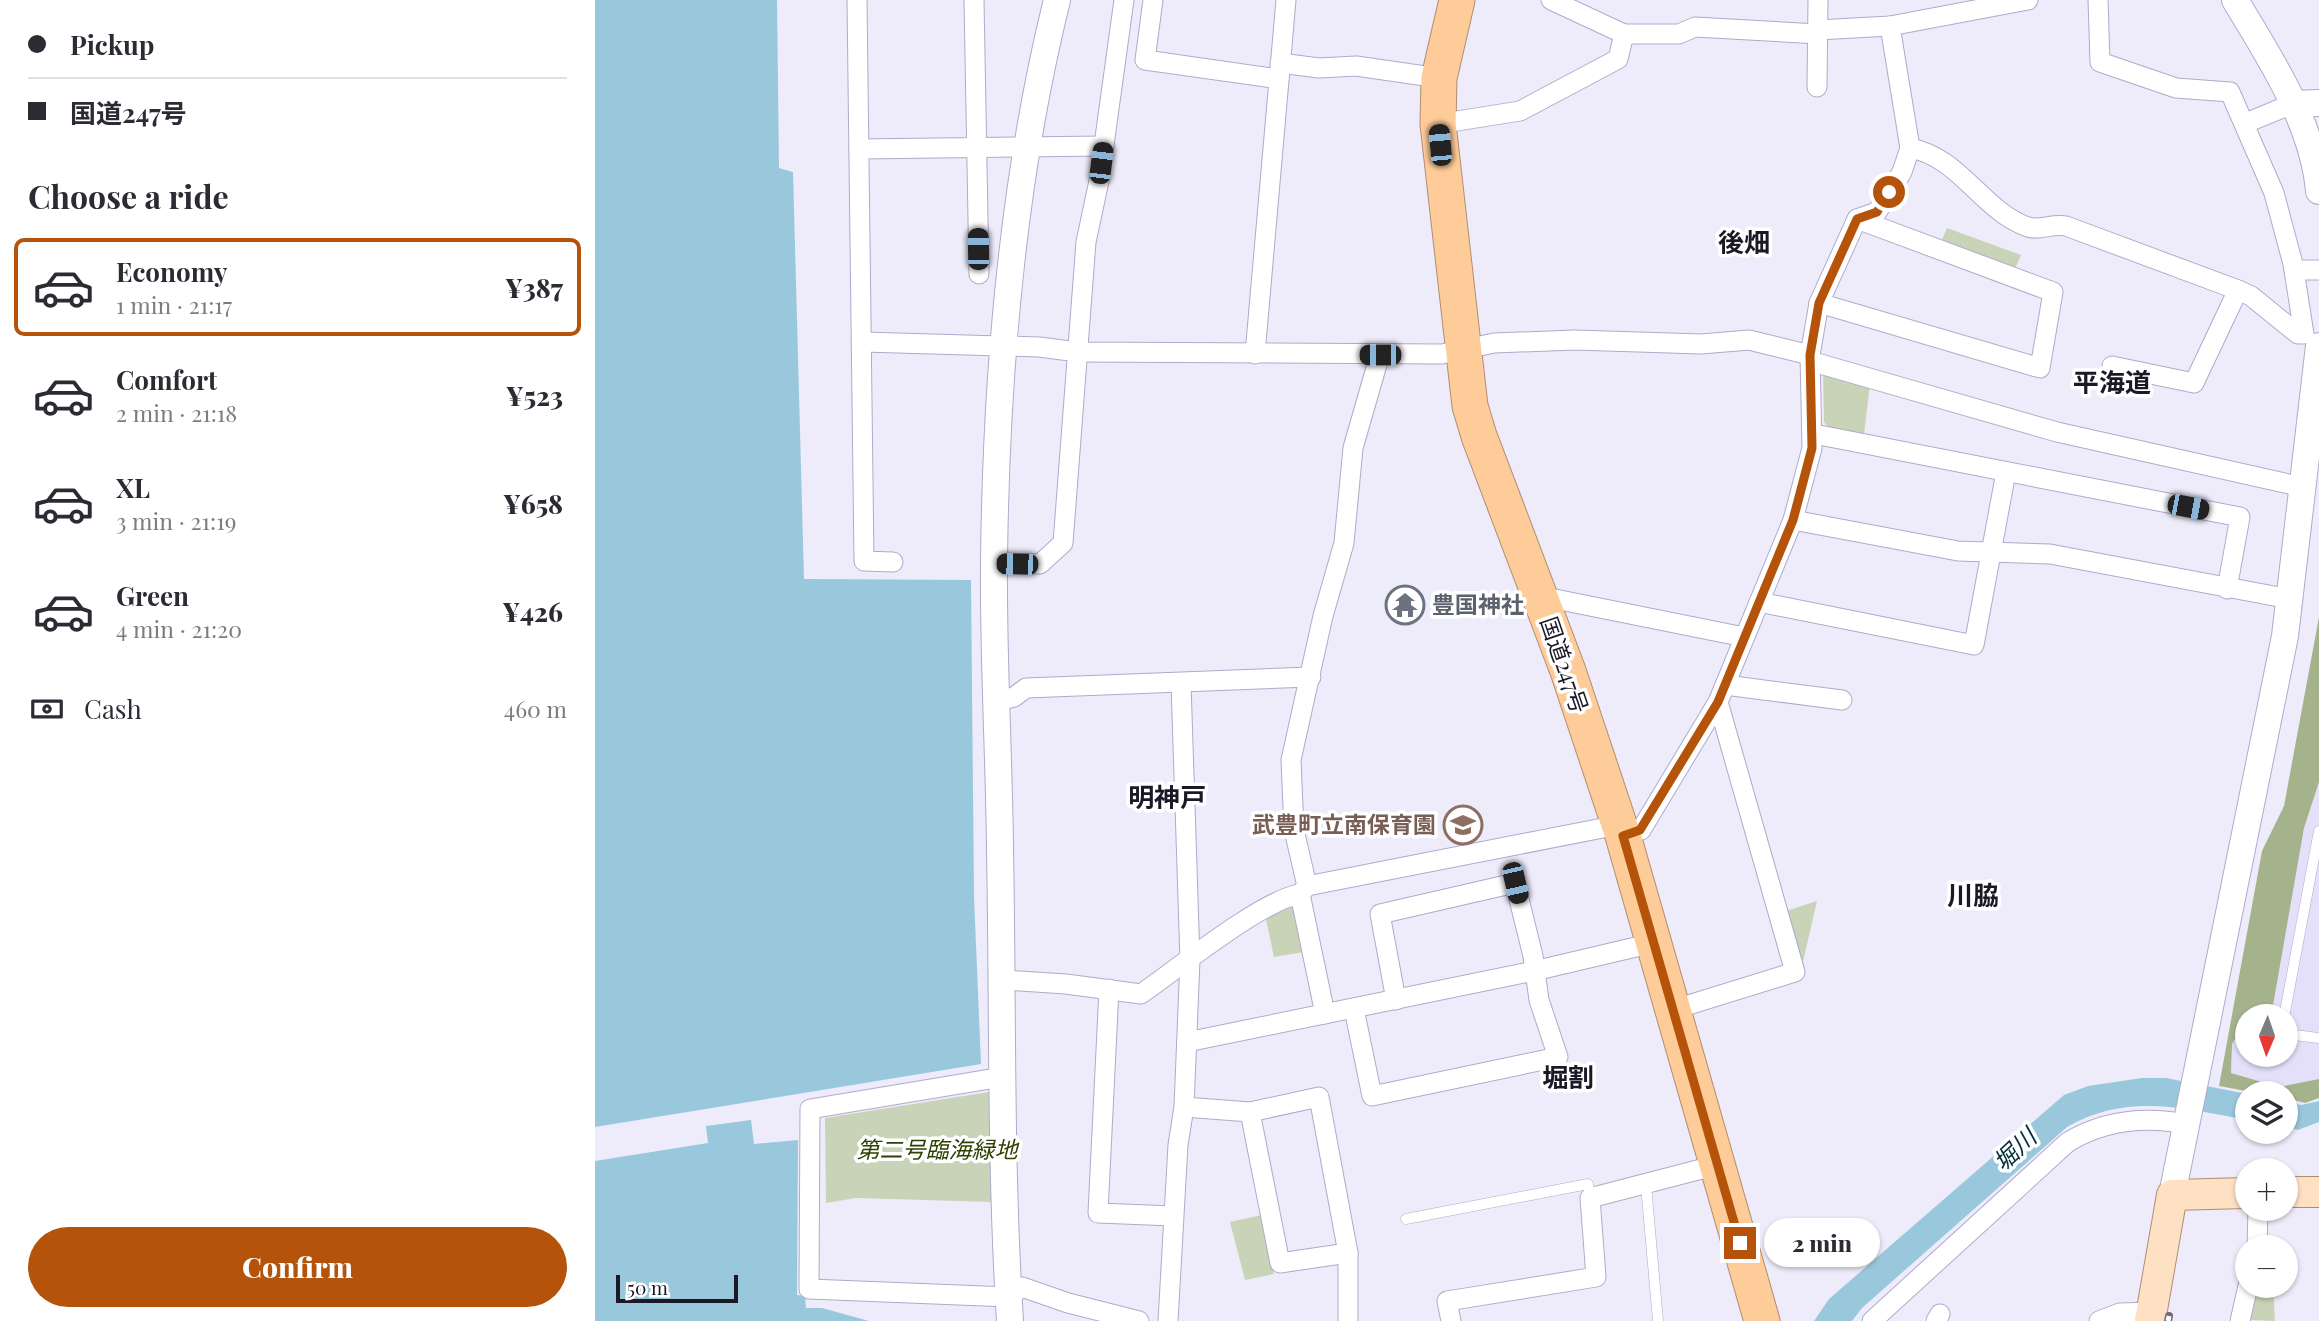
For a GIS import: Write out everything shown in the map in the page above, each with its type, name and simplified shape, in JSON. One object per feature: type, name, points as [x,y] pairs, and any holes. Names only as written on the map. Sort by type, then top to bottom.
[{"type":"highway","name":"国道247号","points":[[1454,1],[1440,78],[1438,124],[1462,349],[1479,436],[1540,596],[1621,830],[1762,1321]]},
{"type":"main road","points":[[2298,1192],[2319,1192]]},
{"type":"main road","points":[[2151,1317],[2172,1195],[2235,1193]]},
{"type":"street","points":[[857,0],[864,561],[893,562]]},
{"type":"street","points":[[974,0],[979,274]]},
{"type":"street","points":[[1009,1309],[1002,1077],[1003,981],[994,563],[1001,346],[1043,58],[1058,0]]},
{"type":"street","points":[[994,563],[1040,564],[1063,543],[1086,242],[1104,146],[1124,0]]},
{"type":"street","points":[[1153,0],[1145,60],[1280,71],[1356,66],[1440,78]]},
{"type":"street","points":[[1255,354],[1286,0]]},
{"type":"street","points":[[1551,0],[1624,34],[1679,34],[1696,27],[1819,32],[1890,26],[2028,0]]},
{"type":"street","points":[[1817,87],[1818,0]]},
{"type":"street","points":[[1910,148],[1932,154],[1956,171],[1999,212],[2031,229],[2057,224],[2066,226],[2238,290],[2298,334],[2304,334],[2294,270],[2266,169],[2231,92],[2176,88],[2100,62],[2098,0]]},
{"type":"street","points":[[2235,0],[2273,63],[2293,104],[2318,179]]},
{"type":"street","points":[[1003,981],[1141,994],[1284,897],[1303,890],[1621,830],[1640,830],[1721,694],[1793,520],[1806,479],[1814,434],[1810,358],[1819,303],[1857,219],[1877,212],[1902,172],[1910,148],[1890,26]]},
{"type":"street","points":[[1438,124],[1503,115],[1539,102],[1618,59],[1624,34]]},
{"type":"street","points":[[2246,123],[2293,104],[2319,103]]},
{"type":"street","points":[[859,149],[1104,146]]},
{"type":"street","points":[[1819,303],[2040,368],[2053,292],[1857,219]]},
{"type":"street","points":[[2294,270],[2319,270]]},
{"type":"street","points":[[2112,366],[2194,383],[2238,290]]},
{"type":"street","points":[[863,342],[1001,346],[1077,352],[1380,355],[1441,354],[1494,344],[1575,340],[1701,344],[1749,340],[2057,432],[2302,487]]},
{"type":"street","points":[[2172,1195],[2285,636],[2319,345]]},
{"type":"street","points":[[1325,1014],[1294,830],[1291,760],[1323,616],[1344,543],[1353,448],[1380,355]]},
{"type":"street","points":[[1814,434],[2240,517],[2227,589]]},
{"type":"street","points":[[1759,602],[1973,645],[2006,472]]},
{"type":"street","points":[[1793,520],[1958,551],[2050,554],[2290,599]]},
{"type":"street","points":[[1540,596],[1744,637]]},
{"type":"street","points":[[998,701],[1014,697],[1026,688],[1311,677]]},
{"type":"street","points":[[1168,1321],[1173,1216],[1184,1107],[1190,960],[1181,684]]},
{"type":"street","points":[[1721,694],[1842,700]]},
{"type":"street","points":[[1672,1010],[1795,972],[1721,694]]},
{"type":"street","points":[[1355,1009],[1372,1096],[1559,1057],[1539,1000],[1515,883],[1380,914],[1396,1000]]},
{"type":"street","points":[[1187,1042],[1534,971],[1653,943]]},
{"type":"street","points":[[1109,989],[1098,1213],[1173,1216]]},
{"type":"street","points":[[1002,1077],[810,1109],[809,1289],[1009,1309]]},
{"type":"street","points":[[1184,1107],[1250,1112],[1319,1097],[1348,1253],[1348,1321]]},
{"type":"street","points":[[1250,1112],[1280,1263],[1348,1253]]},
{"type":"street","points":[[1872,1321],[2069,1142],[2093,1129],[2129,1120],[2186,1125]]},
{"type":"street","points":[[1451,1321],[1447,1301],[1596,1277],[1590,1198],[1717,1165]]},
{"type":"street","points":[[1009,1309],[1022,1287],[1068,1303],[1139,1321]]},
{"type":"street","points":[[2240,1321],[2245,1298]]},
{"type":"street","points":[[2099,1321],[2120,1313],[2151,1317]]},
{"type":"lane","points":[[2288,1004],[2315,884],[2319,831]]},
{"type":"lane","points":[[2298,1035],[2319,1038]]},
{"type":"lane","points":[[1406,1219],[1588,1184],[1590,1198]]},
{"type":"lane","points":[[1646,1185],[1658,1321]]},
{"type":"shaded area","points":[[2319,782],[2319,1079],[2298,1083],[2298,1081],[2257,1081],[2231,1074],[2232,1044],[2235,1040],[2235,1068],[2298,1068],[2298,1004],[2273,1004],[2304,828]]},
{"type":"green space","points":[[1947,228],[2021,255],[2015,269],[1941,242]]},
{"type":"green space","points":[[1823,371],[1870,384],[1864,435],[1829,429],[1824,422]]},
{"type":"green space","points":[[2319,617],[2319,782],[2304,828],[2273,1004],[2235,1004],[2231,1073],[2258,1081],[2235,1081],[2235,1089],[2219,1086],[2262,851],[2284,806]]},
{"type":"green space","points":[[1817,901],[1802,966],[1786,911]]},
{"type":"green space","points":[[1285,906],[1293,907],[1304,952],[1274,957],[1266,919]]},
{"type":"green space","points":[[2319,1079],[2319,1098],[2305,1103],[2298,1101],[2298,1083]]},
{"type":"green space","name":"第二号臨海緑地","points":[[989,1092],[992,1202],[856,1198],[826,1203],[825,1118]]},
{"type":"green space","points":[[1262,1215],[1274,1274],[1245,1280],[1230,1222]]},
{"type":"green space","points":[[2255,1298],[2274,1298],[2275,1321],[2250,1320]]},
{"type":"water","points":[[595,0],[777,0],[779,168],[793,172],[804,579],[971,580],[974,897],[981,1064],[595,1127]]},
{"type":"water","name":"堀川","points":[[2142,1078],[2166,1078],[2235,1092],[2235,1118],[2155,1106],[2111,1110],[2089,1116],[2067,1127],[1862,1308],[1852,1321],[1814,1321],[1829,1299],[2064,1095],[2088,1086]]},
{"type":"water","points":[[2319,1101],[2319,1122],[2298,1130],[2298,1104]]},
{"type":"water","points":[[751,1120],[754,1144],[798,1140],[797,1295],[805,1296],[806,1308],[822,1308],[869,1321],[595,1321],[595,1161],[708,1143],[706,1126]]},
{"type":"railway","points":[[2168,1321],[2169,1316]]},
{"type":"place","name":"豊国神社","points":[[1405,605]]},
{"type":"place","name":"武豊町立南保育園","points":[[1463,825]]},
{"type":"district","name":"後畑","points":[[1744,243]]},
{"type":"district","name":"平海道","points":[[2112,383]]},
{"type":"district","name":"明神戸","points":[[1167,798]]},
{"type":"district","name":"川脇","points":[[1973,896]]},
{"type":"district","name":"堀割","points":[[1568,1078]]},
{"type":"route","points":[[1740,1243],[1623,836],[1640,830],[1698,739],[1718,702],[1793,520],[1806,479],[1814,434],[1811,339],[1819,303],[1857,219],[1877,212],[1889,192]]}]
